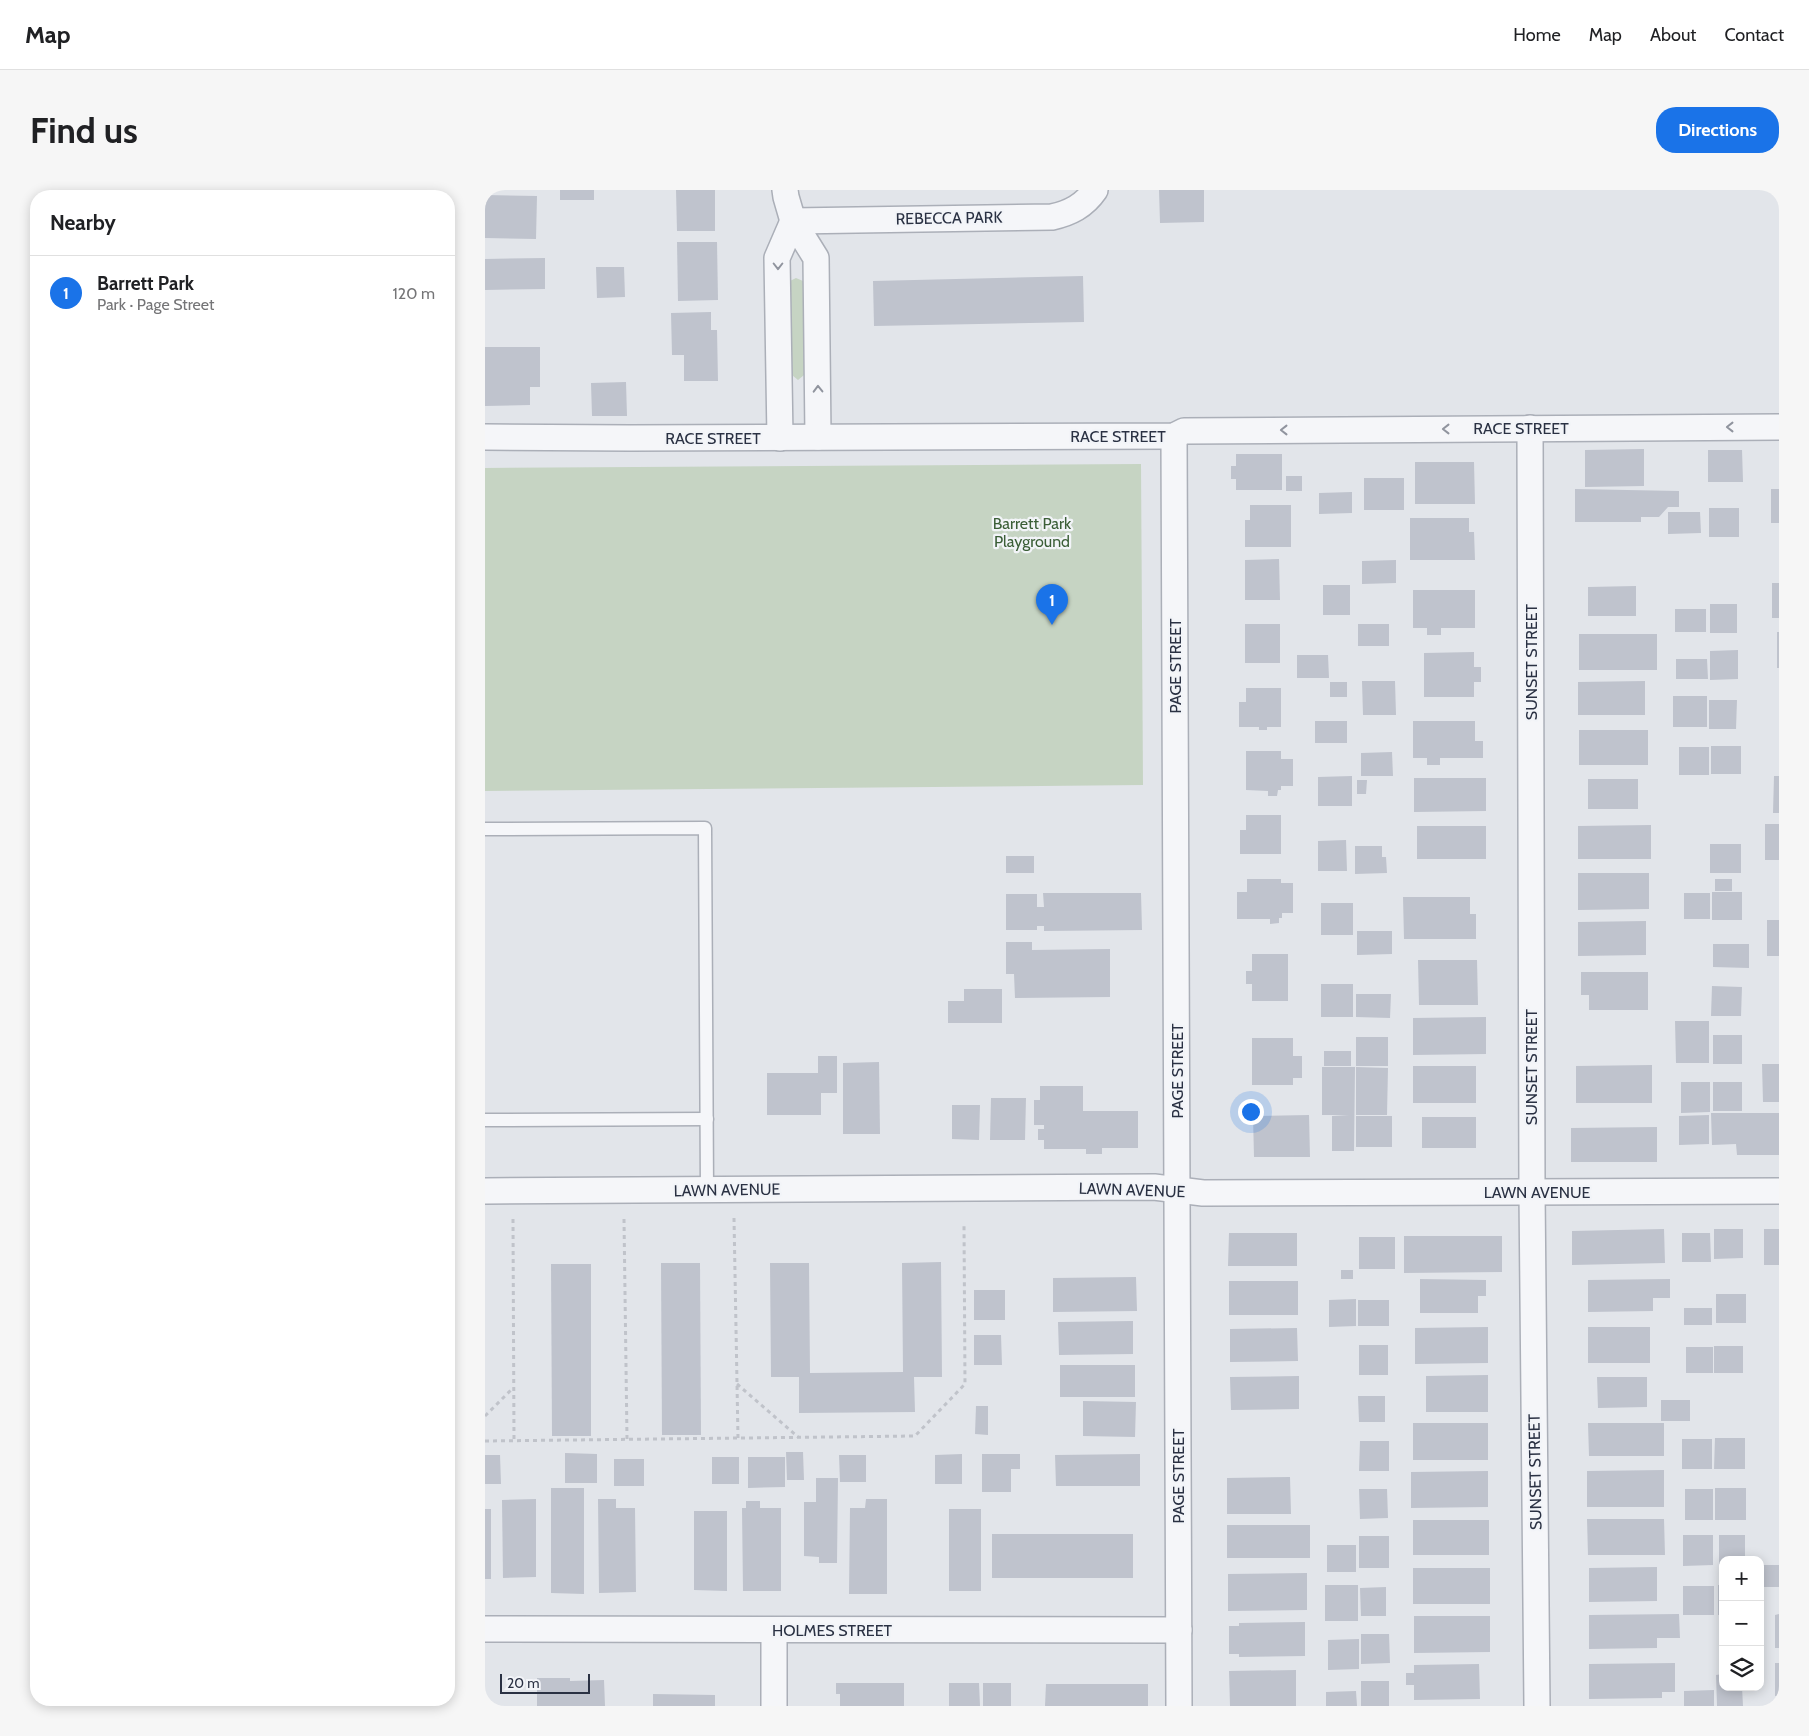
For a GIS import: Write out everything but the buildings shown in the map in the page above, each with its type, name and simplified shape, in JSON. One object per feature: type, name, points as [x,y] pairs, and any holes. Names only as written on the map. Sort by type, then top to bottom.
[{"type":"street","points":[[785,190],[793,221],[816,258],[818,437]]},
{"type":"street","name":"REBECCA PARK","points":[[793,221],[1051,217],[1065,214],[1082,205],[1095,190]]},
{"type":"street","points":[[780,438],[777,258],[793,221]]},
{"type":"street","name":"RACE STREET","points":[[485,437],[1174,436],[1183,431],[1779,427]]},
{"type":"street","name":"SUNSET STREET","points":[[1530,428],[1532,1192],[1537,1706]]},
{"type":"street","name":"PAGE STREET","points":[[1174,436],[1179,1706]]},
{"type":"street","name":"LAWN AVENUE","points":[[485,1191],[1145,1187],[1203,1193],[1779,1190]]},
{"type":"street","name":"HOLMES STREET","points":[[485,1629],[1179,1630]]},
{"type":"street","points":[[774,1630],[774,1706]]},
{"type":"lane","points":[[485,829],[705,828],[707,1190]]},
{"type":"lane","points":[[485,1120],[707,1119]]},
{"type":"path","points":[[734,1214],[738,1438]]},
{"type":"path","points":[[624,1215],[627,1439]]},
{"type":"path","points":[[513,1216],[514,1441]]},
{"type":"path","points":[[485,1441],[915,1436],[965,1384],[964,1224]]},
{"type":"path","points":[[737,1384],[799,1437]]},
{"type":"path","points":[[485,1416],[514,1388]]},
{"type":"green space","points":[[796,278],[803,281],[804,375],[798,380],[792,375],[790,281]]},
{"type":"green space","name":"Barrett Park Playground","points":[[1141,464],[1143,785],[485,791],[485,468]]},
{"type":"place","name":"Barrett Park","points":[[1052,625]]}]
